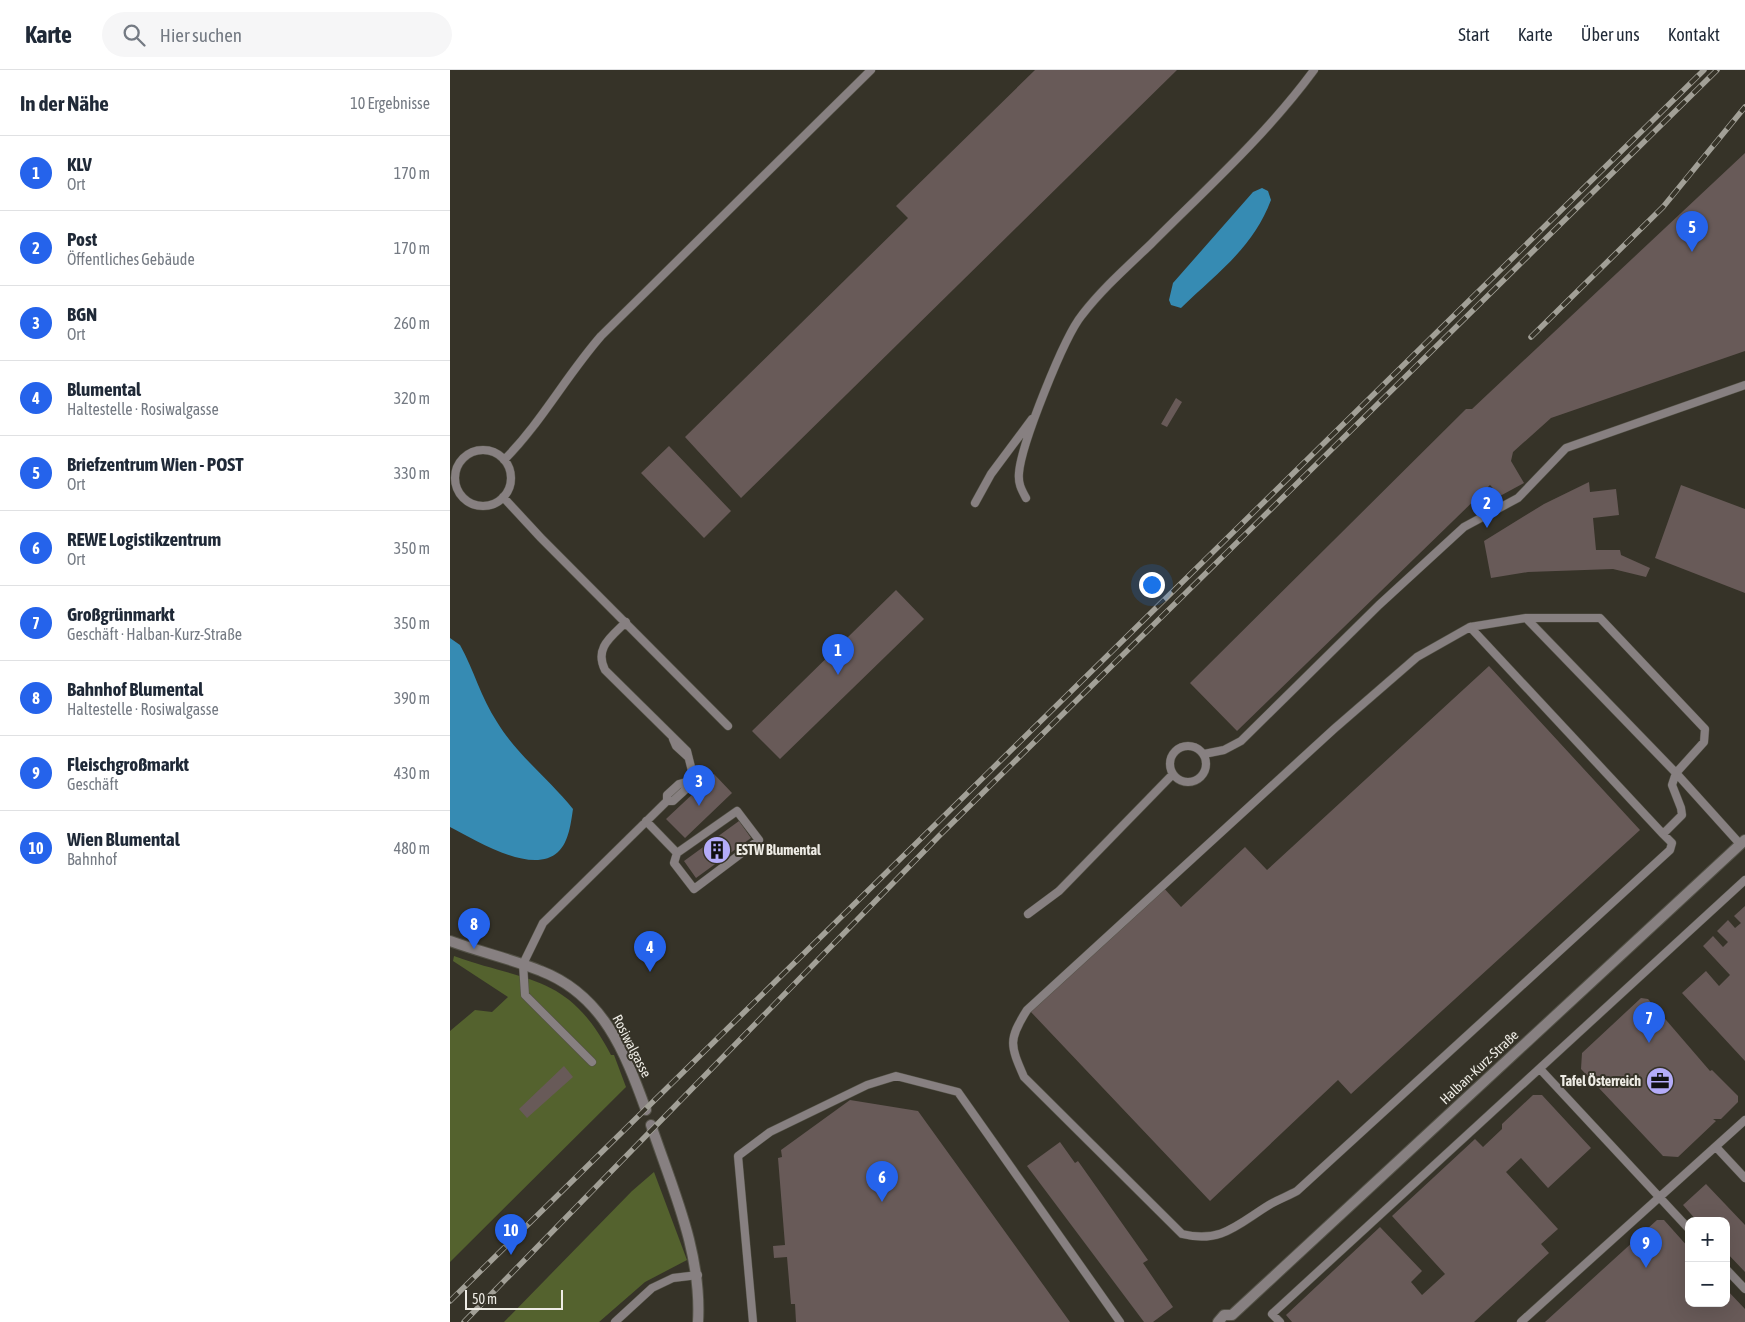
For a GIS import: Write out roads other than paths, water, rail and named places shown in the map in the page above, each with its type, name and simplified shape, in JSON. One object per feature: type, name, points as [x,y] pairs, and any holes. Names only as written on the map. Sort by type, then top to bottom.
[{"type":"street","name":"Halban-Kurz-Straße","points":[[1218,1322],[1224,1315],[1232,1318],[1743,842]]},
{"type":"street","name":"Rosiwalgasse","points":[[450,942],[523,964],[558,978],[573,988],[601,1014],[610,1027],[635,1078],[646,1110]]},
{"type":"street","points":[[651,1125],[690,1241],[698,1275],[698,1322]]},
{"type":"lane","points":[[504,460],[532,429],[568,375],[601,336],[871,70]]},
{"type":"lane","points":[[1026,498],[1019,484],[1019,472],[1036,413],[1080,316],[1251,144],[1289,104],[1314,70]]},
{"type":"lane","points":[[1204,754],[1224,750],[1241,741],[1379,605],[1464,527],[1518,498],[1566,448],[1745,385]]},
{"type":"lane","points":[[975,504],[991,474],[1036,413]]},
{"type":"lane","points":[[473,451],[492,451],[504,460],[510,471],[511,480],[503,497],[487,506],[478,506],[462,497],[454,480],[459,462],[473,451]]},
{"type":"lane","points":[[503,497],[541,538],[728,726]]},
{"type":"lane","points":[[1526,618],[1743,842]]},
{"type":"lane","points":[[1470,627],[1663,834],[1672,843],[1670,850],[1297,1191],[1269,1205],[1231,1231],[1196,1238],[1182,1234],[1024,1077],[1012,1050],[1014,1031],[1026,1010],[1341,722],[1417,657],[1470,627],[1526,618],[1600,618],[1611,627],[1704,729],[1704,742],[1676,772],[1672,785],[1682,808],[1682,815],[1663,834]]},
{"type":"lane","points":[[592,1062],[524,995],[523,964],[543,923],[667,801],[667,795],[679,784],[686,782],[692,772],[688,757],[676,746],[673,739],[605,670],[600,661],[602,648],[626,622]]},
{"type":"lane","points":[[1189,745],[1204,754],[1206,766],[1204,772],[1195,781],[1183,782],[1173,774],[1170,763],[1174,752],[1178,748],[1189,745]]},
{"type":"lane","points":[[1028,914],[1059,891],[1173,774]]},
{"type":"lane","points":[[737,811],[759,840],[694,889],[674,863],[677,853],[737,811]]},
{"type":"lane","points":[[646,821],[677,853]]},
{"type":"lane","points":[[1280,1322],[1272,1314],[1521,1083],[1540,1069],[1745,880]]},
{"type":"lane","points":[[1540,1069],[1685,1225]]},
{"type":"lane","points":[[753,1322],[738,1156],[778,1128],[867,1085],[896,1076],[958,1092],[1120,1322]]},
{"type":"lane","points":[[1522,1322],[1745,1120]]},
{"type":"lane","points":[[1716,1147],[1745,1178]]},
{"type":"lane","points":[[1730,1273],[1745,1289]]},
{"type":"lane","points":[[615,1322],[652,1288],[673,1278],[698,1275]]},
{"type":"water","points":[[1262,188],[1268,191],[1271,200],[1263,217],[1244,246],[1221,271],[1181,308],[1171,305],[1169,300],[1173,283],[1253,192]]},
{"type":"water","points":[[450,638],[460,645],[491,713],[505,734],[573,809],[565,843],[558,852],[547,858],[534,860],[519,858],[489,847],[450,827]]},
{"type":"railway","points":[[450,1301],[1704,70]]},
{"type":"railway","points":[[464,1322],[939,836],[1717,70]]},
{"type":"railway","points":[[1531,337],[1663,207],[1745,107]]},
{"type":"place","name":"Briefzentrum Wien - POST","points":[[1692,252]]},
{"type":"place","name":"Post","points":[[1487,528]]},
{"type":"place","name":"KLV","points":[[838,675]]},
{"type":"place","name":"BGN","points":[[699,806]]},
{"type":"place","name":"ESTW Blumental","points":[[717,850]]},
{"type":"place","name":"Bahnhof Blumental","points":[[474,949]]},
{"type":"place","name":"Blumental","points":[[650,972]]},
{"type":"place","name":"Großgrünmarkt","points":[[1649,1043]]},
{"type":"place","name":"Tafel Österreich","points":[[1660,1081]]},
{"type":"place","name":"REWE Logistikzentrum","points":[[882,1202]]},
{"type":"place","name":"Wien Blumental","points":[[511,1255]]},
{"type":"place","name":"Fleischgroßmarkt","points":[[1646,1268]]}]
